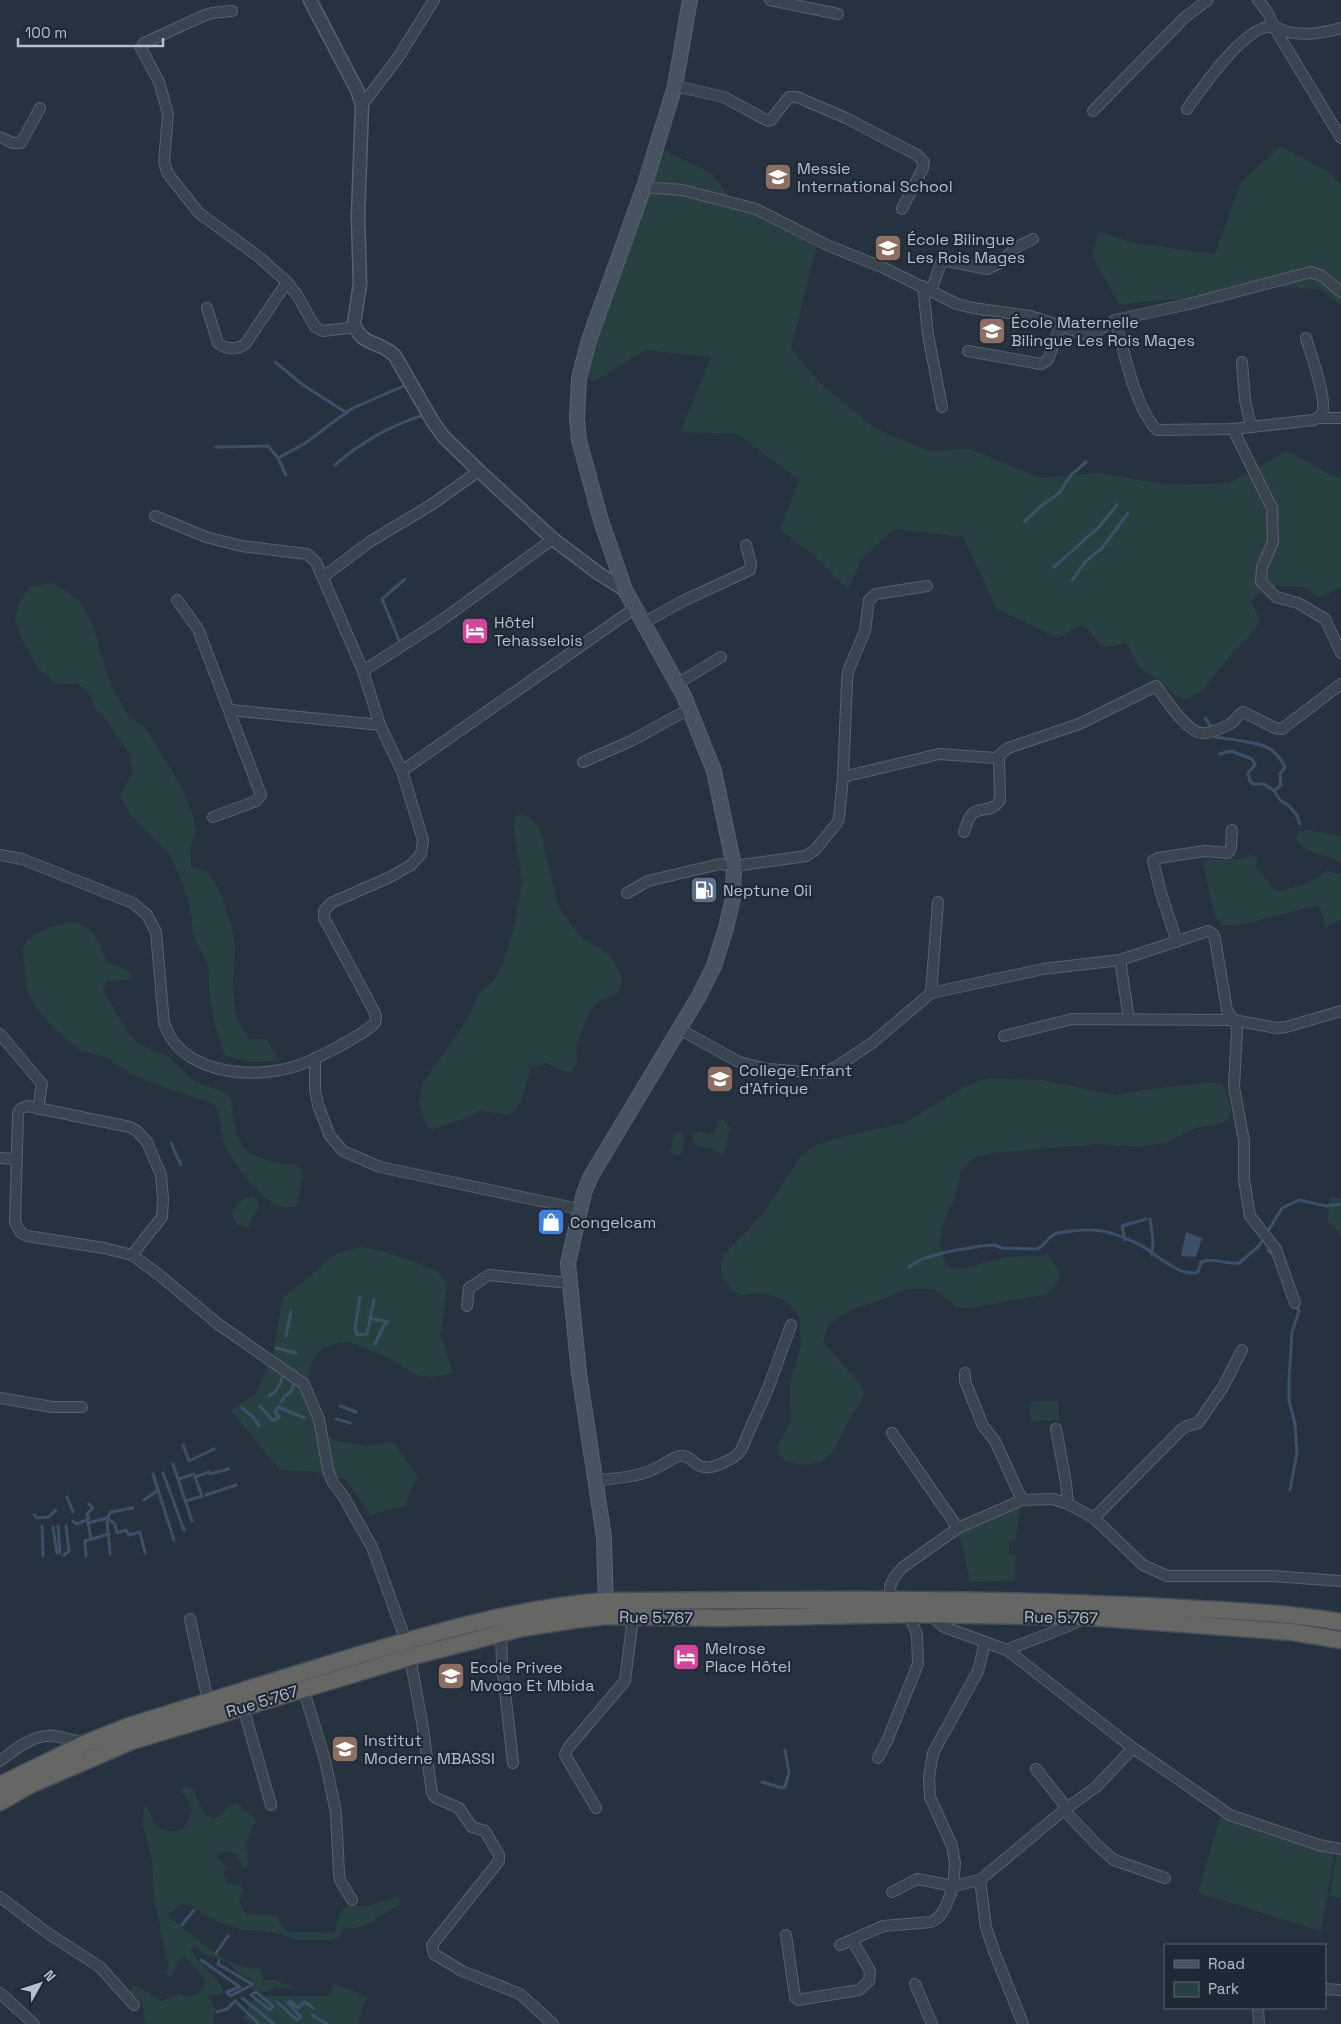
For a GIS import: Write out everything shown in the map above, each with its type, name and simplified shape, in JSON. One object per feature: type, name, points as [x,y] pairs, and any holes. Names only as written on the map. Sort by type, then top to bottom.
[{"type":"highway","points":[[0,1785],[86,1743],[129,1726],[406,1641],[515,1614],[568,1604],[606,1609],[891,1600],[1076,1602],[1296,1614],[1341,1622]]},
{"type":"highway","name":"Rue 5.767","points":[[0,1802],[30,1785],[132,1741],[410,1657],[522,1628],[606,1609],[633,1617],[721,1618],[910,1614],[931,1616],[1088,1617],[1292,1632],[1341,1640]]},
{"type":"main road","points":[[606,1609],[604,1537],[579,1373],[568,1263],[579,1209],[591,1176],[679,1029],[714,966],[733,898],[734,866],[714,772],[677,684],[625,590],[601,521],[579,440],[577,419],[578,385],[589,340],[644,187],[675,86],[690,0]]},
{"type":"street","points":[[310,0],[357,90],[362,105],[358,217],[360,284],[354,323],[361,337],[388,349],[395,356],[438,430],[478,471],[553,539],[598,573],[625,590]]},
{"type":"street","points":[[362,105],[397,59],[434,0]]},
{"type":"street","points":[[770,0],[838,14]]},
{"type":"street","points":[[1094,111],[1184,18],[1208,0]]},
{"type":"street","points":[[1258,0],[1268,12],[1274,27],[1341,138]]},
{"type":"street","points":[[232,11],[212,13],[204,16],[144,43],[140,48],[159,82],[168,114],[164,162],[168,174],[202,215],[259,257],[287,282],[297,295],[315,327],[324,331],[356,327]]},
{"type":"street","points":[[1187,110],[1206,80],[1251,33],[1261,28],[1274,27],[1295,34],[1332,31],[1341,28]]},
{"type":"street","points":[[675,86],[724,98],[768,121],[771,120],[789,97],[793,96],[848,120],[917,155],[924,162],[923,168],[902,209]]},
{"type":"street","points":[[0,138],[13,143],[20,143],[40,108]]},
{"type":"street","points":[[644,187],[682,190],[756,209],[827,245],[884,268],[965,307],[1030,316],[1086,334],[1094,333],[1115,320],[1189,304],[1311,272],[1322,276],[1341,292]]},
{"type":"street","points":[[942,407],[928,334],[927,289],[940,263],[942,260],[987,268],[998,264],[1017,247],[1033,239]]},
{"type":"street","points":[[207,308],[218,343],[222,347],[237,349],[246,343],[287,282]]},
{"type":"street","points":[[1115,320],[1146,418],[1157,430],[1233,429],[1318,418],[1341,418]]},
{"type":"street","points":[[968,351],[1041,364],[1048,360],[1060,327]]},
{"type":"street","points":[[1306,338],[1321,390],[1323,409],[1322,414],[1318,418]]},
{"type":"street","points":[[1242,362],[1245,400],[1250,427]]},
{"type":"street","points":[[1233,429],[1272,508],[1273,542],[1262,567],[1261,582],[1276,597],[1298,603],[1325,618],[1338,638],[1341,653]]},
{"type":"street","points":[[323,577],[371,542],[431,506],[478,471]]},
{"type":"street","points":[[0,855],[22,859],[133,903],[147,914],[156,932],[164,1023],[172,1042],[187,1056],[211,1068],[245,1072],[280,1070],[315,1058],[371,1027],[376,1018],[324,918],[324,912],[330,903],[390,878],[411,864],[421,854],[423,840],[402,771],[380,725],[363,671],[323,577],[314,558],[307,554],[241,546],[206,538],[155,516]]},
{"type":"street","points":[[363,671],[442,620],[553,539]]},
{"type":"street","points":[[643,623],[685,600],[750,570],[751,564],[746,545]]},
{"type":"street","points":[[627,894],[640,885],[657,878],[720,864],[734,866],[801,858],[815,850],[837,823],[843,777],[846,682],[848,671],[865,631],[869,600],[876,594],[927,586]]},
{"type":"street","points":[[177,600],[198,629],[261,795],[256,801],[213,817]]},
{"type":"street","points":[[402,771],[635,608]]},
{"type":"street","points":[[677,684],[721,656]]},
{"type":"street","points":[[964,832],[971,814],[991,809],[1000,800],[999,757],[1008,748],[1079,724],[1156,686],[1194,732],[1205,734],[1231,723],[1243,712],[1275,728],[1282,729],[1341,684]]},
{"type":"street","points":[[583,762],[631,741],[689,709]]},
{"type":"street","points":[[230,710],[380,725]]},
{"type":"street","points":[[843,777],[940,754],[999,757]]},
{"type":"street","points":[[1177,942],[1153,861],[1158,858],[1204,851],[1228,853],[1231,848],[1232,830]]},
{"type":"street","points":[[931,994],[938,902]]},
{"type":"street","points":[[679,1029],[728,1058],[739,1062],[766,1069],[822,1073],[836,1067],[872,1043],[931,994],[1043,969],[1120,960],[1208,931],[1215,939],[1227,1010],[1234,1020],[1237,1030],[1234,1087],[1244,1141],[1244,1178],[1250,1216],[1273,1244],[1295,1303]]},
{"type":"street","points":[[1120,960],[1128,1019]]},
{"type":"street","points":[[1004,1036],[1065,1019],[1234,1020],[1276,1028],[1341,1012]]},
{"type":"street","points":[[0,1034],[42,1084],[38,1109]]},
{"type":"street","points":[[315,1058],[315,1089],[318,1105],[330,1136],[343,1151],[380,1167],[579,1209]]},
{"type":"street","points":[[132,1255],[162,1217],[161,1176],[147,1142],[137,1131],[130,1127],[27,1106],[20,1109],[18,1113],[15,1158],[15,1222],[21,1233],[27,1236],[104,1248],[132,1255],[218,1324],[304,1384],[319,1419],[328,1470],[333,1483],[342,1494],[372,1547],[406,1641]]},
{"type":"street","points":[[0,1158],[15,1158]]},
{"type":"street","points":[[467,1306],[469,1288],[489,1275],[569,1283]]},
{"type":"street","points":[[596,1480],[618,1478],[654,1469],[679,1456],[686,1456],[699,1466],[705,1468],[736,1457],[741,1450],[769,1386],[791,1324]]},
{"type":"street","points":[[1094,1518],[1181,1430],[1198,1423],[1223,1386],[1242,1350]]},
{"type":"street","points":[[965,1372],[965,1380],[983,1426],[995,1441],[1022,1500]]},
{"type":"street","points":[[0,1398],[52,1407],[82,1407]]},
{"type":"street","points":[[1056,1430],[1068,1504]]},
{"type":"street","points":[[892,1433],[958,1528]]},
{"type":"street","points":[[891,1600],[890,1586],[899,1571],[958,1528],[1022,1500],[1053,1499],[1068,1504],[1094,1518],[1143,1565],[1167,1576],[1273,1576],[1341,1581]]},
{"type":"street","points":[[878,1758],[887,1741],[918,1664],[917,1635],[910,1614]]},
{"type":"street","points":[[931,1616],[944,1628],[1007,1650],[1133,1748],[1230,1816],[1319,1845],[1341,1848]]},
{"type":"street","points":[[596,1808],[566,1760],[565,1755],[568,1748],[625,1681],[633,1617]]},
{"type":"street","points":[[1007,1650],[1088,1617]]},
{"type":"street","points":[[190,1619],[208,1701]]},
{"type":"street","points":[[501,1634],[502,1664],[513,1763]]},
{"type":"street","points":[[840,1945],[884,1926],[931,1922],[936,1920],[946,1905],[953,1886],[955,1863],[952,1846],[930,1797],[929,1776],[933,1753],[978,1671],[985,1642]]},
{"type":"street","points":[[410,1657],[432,1793],[436,1798],[459,1808],[472,1827],[486,1831],[499,1855],[499,1860],[432,1945],[432,1951],[462,1971],[520,1994],[553,2024]]},
{"type":"street","points":[[303,1688],[325,1760],[336,1813],[340,1880],[352,1900]]},
{"type":"street","points":[[243,1707],[271,1804]]},
{"type":"street","points":[[0,1761],[26,1742],[46,1736],[86,1743]]},
{"type":"street","points":[[892,1892],[917,1879],[953,1886],[980,1880],[1066,1809],[1096,1787],[1133,1748]]},
{"type":"street","points":[[1036,1769],[1098,1847],[1114,1860],[1165,1878]]},
{"type":"street","points":[[980,1880],[986,1927],[1023,2024]]},
{"type":"street","points":[[0,1897],[46,1932],[100,1967],[134,2004]]},
{"type":"street","points":[[786,1935],[795,1998],[798,2000],[859,1990],[869,1981],[870,1971],[852,1940]]},
{"type":"street","points":[[915,1984],[932,2024]]},
{"type":"street","points":[[1326,1989],[1341,1990]]},
{"type":"street","points":[[0,1993],[34,2024]]},
{"type":"street","points":[[1258,2009],[1259,2024]]},
{"type":"green space","points":[[653,145],[711,173],[730,197],[816,247],[791,349],[821,384],[878,430],[930,451],[970,449],[1040,478],[1100,473],[1166,485],[1229,483],[1287,451],[1331,475],[1341,478],[1341,587],[1318,598],[1306,587],[1267,586],[1251,600],[1260,621],[1249,637],[1230,656],[1202,691],[1190,698],[1183,699],[1174,695],[1157,679],[1140,669],[1127,644],[1101,647],[1093,635],[1082,625],[1058,638],[997,609],[963,537],[895,529],[863,557],[848,589],[812,554],[780,530],[799,480],[737,434],[680,432],[711,357],[645,350],[594,382],[589,379],[586,373],[596,328],[586,322],[597,298],[607,266]]},
{"type":"green space","points":[[1280,146],[1328,172],[1341,183],[1341,306],[1321,289],[1238,285],[1193,298],[1119,304],[1092,256],[1099,232],[1134,243],[1215,254],[1241,182]]},
{"type":"green space","points":[[53,583],[79,600],[94,627],[111,685],[125,711],[147,730],[181,786],[192,813],[196,830],[190,846],[191,866],[209,873],[220,893],[232,926],[235,948],[233,988],[236,1018],[249,1039],[266,1039],[280,1061],[251,1062],[225,1056],[215,1026],[210,999],[208,965],[194,938],[191,913],[184,887],[170,854],[133,818],[119,795],[132,774],[130,755],[105,719],[96,710],[89,693],[78,684],[55,683],[39,670],[21,637],[15,621],[18,605],[29,587]]},
{"type":"green space","points":[[517,815],[527,816],[540,828],[558,907],[580,936],[609,954],[622,977],[621,986],[617,994],[600,1000],[589,1013],[576,1047],[577,1064],[571,1072],[562,1071],[546,1063],[531,1068],[521,1102],[516,1109],[508,1114],[480,1111],[464,1119],[430,1130],[424,1121],[419,1102],[422,1084],[467,1020],[479,994],[494,980],[503,964],[514,928],[522,881],[513,824]]},
{"type":"green space","points":[[1309,830],[1341,836],[1341,863],[1312,852],[1297,842],[1297,835],[1301,831]]},
{"type":"green space","points":[[1250,855],[1257,858],[1256,868],[1279,891],[1304,885],[1327,871],[1341,874],[1341,919],[1325,929],[1322,912],[1318,905],[1239,925],[1221,925],[1214,913],[1203,862],[1204,860],[1233,860]]},
{"type":"green space","points":[[74,922],[81,924],[92,932],[107,962],[131,972],[131,980],[106,982],[103,991],[129,1034],[142,1046],[168,1056],[195,1082],[222,1091],[230,1097],[237,1134],[243,1146],[249,1152],[264,1160],[297,1165],[303,1173],[297,1207],[281,1207],[273,1203],[264,1197],[246,1177],[225,1145],[219,1116],[214,1104],[129,1073],[106,1057],[81,1051],[53,1028],[36,1007],[27,992],[23,948],[27,940],[48,927]]},
{"type":"green space","points":[[989,1078],[1042,1080],[1115,1095],[1215,1082],[1223,1084],[1231,1109],[1229,1118],[1222,1123],[1196,1128],[1165,1143],[1138,1147],[1099,1144],[992,1153],[974,1158],[961,1170],[955,1196],[942,1228],[940,1246],[945,1263],[952,1269],[969,1267],[1005,1257],[1048,1255],[1059,1270],[1060,1278],[1052,1291],[1044,1295],[965,1309],[956,1307],[934,1289],[907,1289],[842,1314],[828,1325],[823,1342],[860,1384],[864,1393],[862,1401],[851,1416],[834,1450],[821,1462],[803,1465],[785,1461],[778,1453],[778,1445],[791,1420],[790,1382],[801,1346],[799,1317],[787,1301],[778,1297],[761,1293],[742,1295],[734,1292],[723,1278],[721,1267],[723,1256],[765,1211],[800,1157],[815,1145],[849,1135],[904,1123],[962,1088]]},
{"type":"green space","points":[[721,1120],[724,1120],[730,1129],[726,1150],[721,1155],[713,1149],[696,1145],[692,1139],[693,1134],[701,1131],[714,1134]]},
{"type":"green space","points":[[681,1131],[685,1141],[681,1154],[676,1156],[671,1152],[673,1139]]},
{"type":"green space","points":[[245,1197],[253,1197],[258,1201],[259,1206],[248,1228],[237,1224],[232,1215],[234,1207]]},
{"type":"green space","points":[[1332,1197],[1341,1199],[1341,1235],[1328,1222]]},
{"type":"green space","points":[[362,1247],[387,1252],[438,1271],[447,1285],[441,1336],[453,1373],[434,1377],[415,1375],[393,1360],[350,1342],[340,1342],[323,1348],[312,1361],[309,1370],[309,1404],[320,1428],[333,1440],[366,1446],[392,1441],[418,1476],[404,1506],[371,1515],[346,1480],[310,1471],[280,1470],[231,1411],[255,1394],[272,1359],[283,1298],[335,1254]]},
{"type":"green space","points":[[1058,1401],[1059,1420],[1031,1421],[1030,1402]]},
{"type":"green space","points":[[1020,1506],[1016,1538],[1009,1543],[1009,1554],[1016,1556],[1014,1581],[970,1582],[961,1538],[953,1539],[951,1533],[985,1516]]},
{"type":"green space","points":[[185,1786],[193,1789],[200,1807],[214,1819],[236,1803],[256,1819],[246,1844],[248,1865],[245,1868],[243,1868],[236,1854],[224,1851],[216,1856],[226,1866],[224,1875],[228,1884],[240,1885],[244,1888],[239,1901],[243,1911],[249,1914],[276,1915],[284,1929],[288,1931],[330,1933],[335,1932],[341,1911],[347,1906],[369,1906],[397,1897],[400,1899],[400,1906],[385,1912],[361,1927],[344,1928],[340,1937],[330,1940],[297,1940],[274,1932],[242,1930],[207,1917],[191,1905],[183,1904],[168,1914],[170,1918],[201,1942],[226,1959],[239,1965],[250,1968],[260,1967],[262,1977],[265,1980],[276,1980],[292,1987],[289,1989],[278,1987],[265,1992],[252,1990],[252,1980],[240,1974],[227,1962],[205,1955],[195,1947],[191,1948],[191,1951],[223,1988],[220,1994],[209,1996],[215,2009],[213,2024],[146,2024],[141,2002],[129,1994],[133,1986],[136,1985],[161,2001],[178,1994],[186,1997],[193,1996],[205,1985],[204,1978],[184,1955],[179,1959],[173,1976],[168,1976],[166,1972],[169,1964],[165,1954],[154,1902],[152,1859],[143,1826],[144,1806],[158,1828],[176,1831],[185,1827],[190,1816],[191,1807],[181,1790]]},
{"type":"green space","points":[[1220,1817],[1334,1853],[1321,1931],[1198,1893]]},
{"type":"green space","points":[[1337,1852],[1341,1853],[1341,1898],[1330,1896]]},
{"type":"green space","points":[[333,1983],[367,1997],[358,2021],[361,2024],[253,2024],[243,2019],[251,2001],[269,1996],[330,1996]]},
{"type":"water","points":[[1186,1232],[1202,1238],[1196,1257],[1181,1256]]},
{"type":"waterway","points":[[275,362],[303,385],[347,413]]},
{"type":"waterway","points":[[278,458],[304,444],[351,409],[406,385]]},
{"type":"waterway","points":[[335,465],[355,449],[376,436],[399,424],[423,415]]},
{"type":"waterway","points":[[216,447],[268,446],[278,458],[286,475]]},
{"type":"waterway","points":[[1025,521],[1060,492],[1071,475],[1086,462]]},
{"type":"waterway","points":[[1054,567],[1099,527],[1117,505]]},
{"type":"waterway","points":[[1072,581],[1085,562],[1102,548],[1128,513]]},
{"type":"waterway","points":[[400,643],[382,599],[405,579]]},
{"type":"waterway","points":[[1205,718],[1211,726],[1215,737],[1262,745],[1275,753],[1285,767],[1280,774],[1281,785],[1274,791]]},
{"type":"waterway","points":[[1219,754],[1231,751],[1252,759],[1255,765],[1248,773],[1250,781],[1253,784],[1264,784],[1274,791],[1280,800],[1296,814],[1300,824]]},
{"type":"waterway","points":[[171,1143],[181,1165]]},
{"type":"waterway","points":[[909,1267],[922,1259],[946,1252],[981,1246],[995,1245],[1002,1248],[1037,1249],[1055,1234],[1091,1230],[1105,1231],[1132,1241],[1184,1272],[1198,1272],[1201,1262],[1239,1263],[1259,1246],[1282,1208],[1299,1200],[1326,1206],[1341,1204]]},
{"type":"waterway","points":[[1125,1240],[1122,1226],[1146,1219]]},
{"type":"waterway","points":[[1150,1219],[1153,1240],[1152,1255]]},
{"type":"waterway","points":[[1268,1250],[1274,1256]]},
{"type":"waterway","points":[[360,1297],[355,1328],[357,1335],[367,1334],[374,1300]]},
{"type":"waterway","points":[[1290,1490],[1297,1452],[1295,1424],[1289,1401],[1292,1332],[1299,1311],[1296,1305]]},
{"type":"waterway","points":[[286,1336],[291,1311]]},
{"type":"waterway","points":[[369,1318],[388,1322],[384,1325],[375,1344]]},
{"type":"waterway","points":[[276,1348],[296,1353]]},
{"type":"waterway","points":[[269,1396],[275,1392],[281,1382],[283,1373]]},
{"type":"waterway","points":[[281,1402],[291,1392],[295,1380]]},
{"type":"waterway","points":[[260,1406],[272,1420]]},
{"type":"waterway","points":[[340,1406],[356,1412]]},
{"type":"waterway","points":[[274,1420],[279,1417],[275,1412],[278,1407],[305,1418]]},
{"type":"waterway","points":[[242,1408],[253,1417],[259,1426]]},
{"type":"waterway","points":[[336,1419],[350,1423]]},
{"type":"waterway","points":[[183,1445],[189,1461],[214,1449]]},
{"type":"waterway","points":[[173,1464],[192,1521]]},
{"type":"waterway","points":[[210,1474],[229,1469]]},
{"type":"waterway","points":[[186,1501],[202,1496],[195,1477],[209,1472]]},
{"type":"waterway","points":[[163,1473],[184,1530]]},
{"type":"waterway","points":[[153,1474],[174,1540]]},
{"type":"waterway","points":[[179,1479],[194,1474]]},
{"type":"waterway","points":[[206,1495],[236,1485]]},
{"type":"waterway","points":[[144,1500],[158,1490]]},
{"type":"waterway","points":[[67,1497],[73,1512]]},
{"type":"waterway","points":[[73,1521],[76,1524],[89,1519],[87,1514],[93,1508],[89,1504]]},
{"type":"waterway","points":[[91,1539],[88,1523],[107,1518],[111,1512],[133,1508]]},
{"type":"waterway","points":[[34,1515],[37,1518],[48,1517],[56,1510]]},
{"type":"waterway","points":[[107,1518],[115,1524],[117,1533],[126,1530],[129,1535],[140,1532],[145,1553]]},
{"type":"waterway","points":[[107,1519],[110,1554]]},
{"type":"waterway","points":[[42,1526],[43,1556]]},
{"type":"waterway","points":[[58,1526],[60,1553]]},
{"type":"waterway","points":[[64,1555],[69,1551],[66,1526]]},
{"type":"waterway","points":[[53,1527],[57,1553]]},
{"type":"waterway","points":[[86,1556],[85,1541],[109,1534]]},
{"type":"waterway","points":[[762,1782],[782,1788],[785,1787],[789,1772],[785,1750]]},
{"type":"waterway","points":[[182,1925],[194,1910]]},
{"type":"waterway","points":[[216,1953],[228,1936]]},
{"type":"waterway","points":[[201,1960],[240,1987],[227,1992],[230,1996],[252,1985]]},
{"type":"waterway","points":[[219,1960],[218,1964],[252,1984]]},
{"type":"waterway","points":[[256,1992],[273,2006],[270,2010],[251,1995],[256,1992]]},
{"type":"waterway","points":[[242,1998],[274,2024]]},
{"type":"waterway","points":[[217,2012],[227,2009],[235,2001],[259,2024]]},
{"type":"waterway","points":[[288,2003],[290,2001],[298,2008],[304,2002],[314,2008]]},
{"type":"waterway","points":[[277,2002],[297,2020],[301,2017],[288,2003]]},
{"type":"waterway","points":[[312,2015],[327,2024]]},
{"type":"place","name":"Messie International School","points":[[778,177]]},
{"type":"place","name":"École Bilingue Les Rois Mages","points":[[888,248]]},
{"type":"place","name":"École Maternelle Bilingue Les Rois Mages","points":[[992,331]]},
{"type":"place","name":"Hôtel Tehasselois","points":[[475,631]]},
{"type":"place","name":"Neptune Oil","points":[[704,890]]},
{"type":"place","name":"College Enfant d'Afrique","points":[[720,1079]]},
{"type":"place","name":"Congelcam","points":[[551,1222]]},
{"type":"place","name":"Melrose Place Hôtel","points":[[686,1657]]},
{"type":"place","name":"Ecole Privee Mvogo Et Mbida","points":[[451,1676]]},
{"type":"place","name":"Institut Moderne MBASSI","points":[[345,1749]]}]
